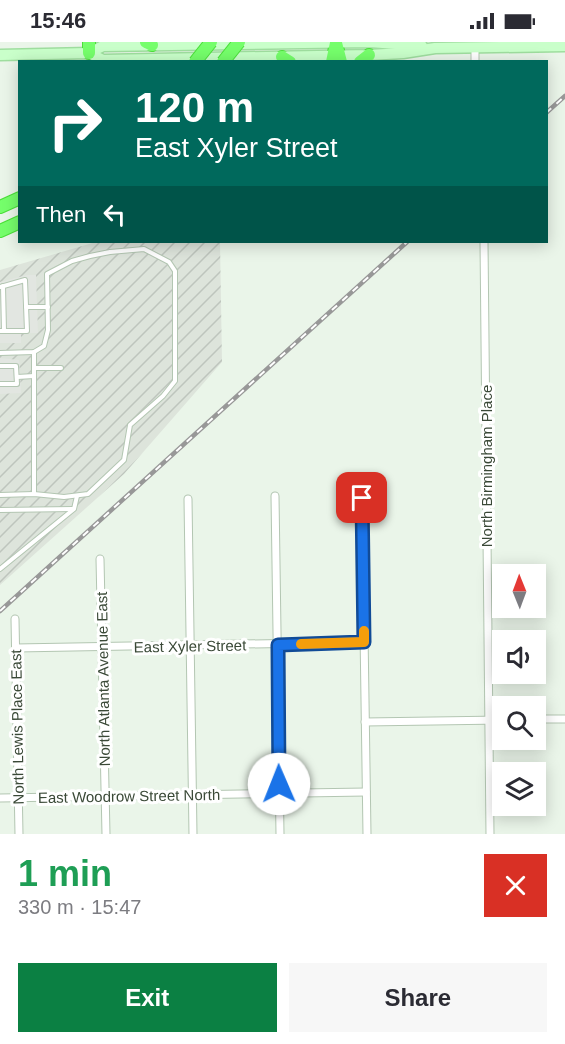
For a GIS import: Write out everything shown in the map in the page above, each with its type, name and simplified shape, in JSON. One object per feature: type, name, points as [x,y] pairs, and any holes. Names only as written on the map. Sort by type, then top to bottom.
[{"type":"highway","points":[[197,60],[211,42]]},
{"type":"highway","points":[[225,60],[239,42]]},
{"type":"highway","points":[[336,43],[336,59]]},
{"type":"highway","points":[[0,207],[18,199]]},
{"type":"highway","points":[[1,230],[18,225]]},
{"type":"main road","points":[[0,55],[52,58],[89,48],[149,44],[395,43],[435,48],[565,46]]},
{"type":"main road","points":[[89,48],[103,60],[403,57],[435,48]]},
{"type":"street","points":[[475,47],[475,60]]},
{"type":"street","name":"North Birmingham Place","points":[[484,243],[490,834]]},
{"type":"street","points":[[275,496],[280,834]]},
{"type":"street","points":[[362,498],[367,834]]},
{"type":"street","points":[[188,499],[193,834]]},
{"type":"street","name":"North Atlanta Avenue East","points":[[100,559],[106,834]]},
{"type":"street","name":"North Lewis Place East","points":[[15,619],[19,834]]},
{"type":"street","name":"East Xyler Street","points":[[16,648],[364,642]]},
{"type":"street","points":[[546,719],[565,719]]},
{"type":"street","points":[[364,722],[492,720]]},
{"type":"street","name":"East Woodrow Street North","points":[[0,798],[366,792]]},
{"type":"lane","points":[[0,353],[34,352],[44,345],[48,330],[47,274],[72,261],[110,252],[144,249],[169,262],[175,272],[175,381],[163,396],[130,425],[124,460],[88,494],[64,497],[34,494],[0,495]]},
{"type":"lane","points":[[25,280],[26,308],[27,331],[2,331],[2,286],[25,280]]},
{"type":"lane","points":[[26,308],[48,307]]},
{"type":"lane","points":[[34,352],[34,494]]},
{"type":"lane","points":[[0,366],[16,366],[17,376],[17,384],[0,384]]},
{"type":"lane","points":[[34,368],[61,368]]},
{"type":"lane","points":[[17,376],[34,376]]},
{"type":"lane","points":[[0,569],[74,509],[77,496]]},
{"type":"lane","points":[[0,510],[74,509]]},
{"type":"shaded area","points":[[93,243],[220,243],[222,362],[124,474],[0,585],[0,270]]},
{"type":"shaded area","points":[[36,275],[38,333],[21,333],[21,343],[0,343],[0,282]]},
{"type":"shaded area","points":[[0,358],[19,360],[21,393],[0,394]]},
{"type":"railway","points":[[548,111],[565,96]]},
{"type":"railway","points":[[0,611],[406,243]]},
{"type":"slow traffic","points":[[301,644],[364,642],[364,631]]},
{"type":"route","points":[[279,784],[278,645],[364,642],[362,498]]}]
